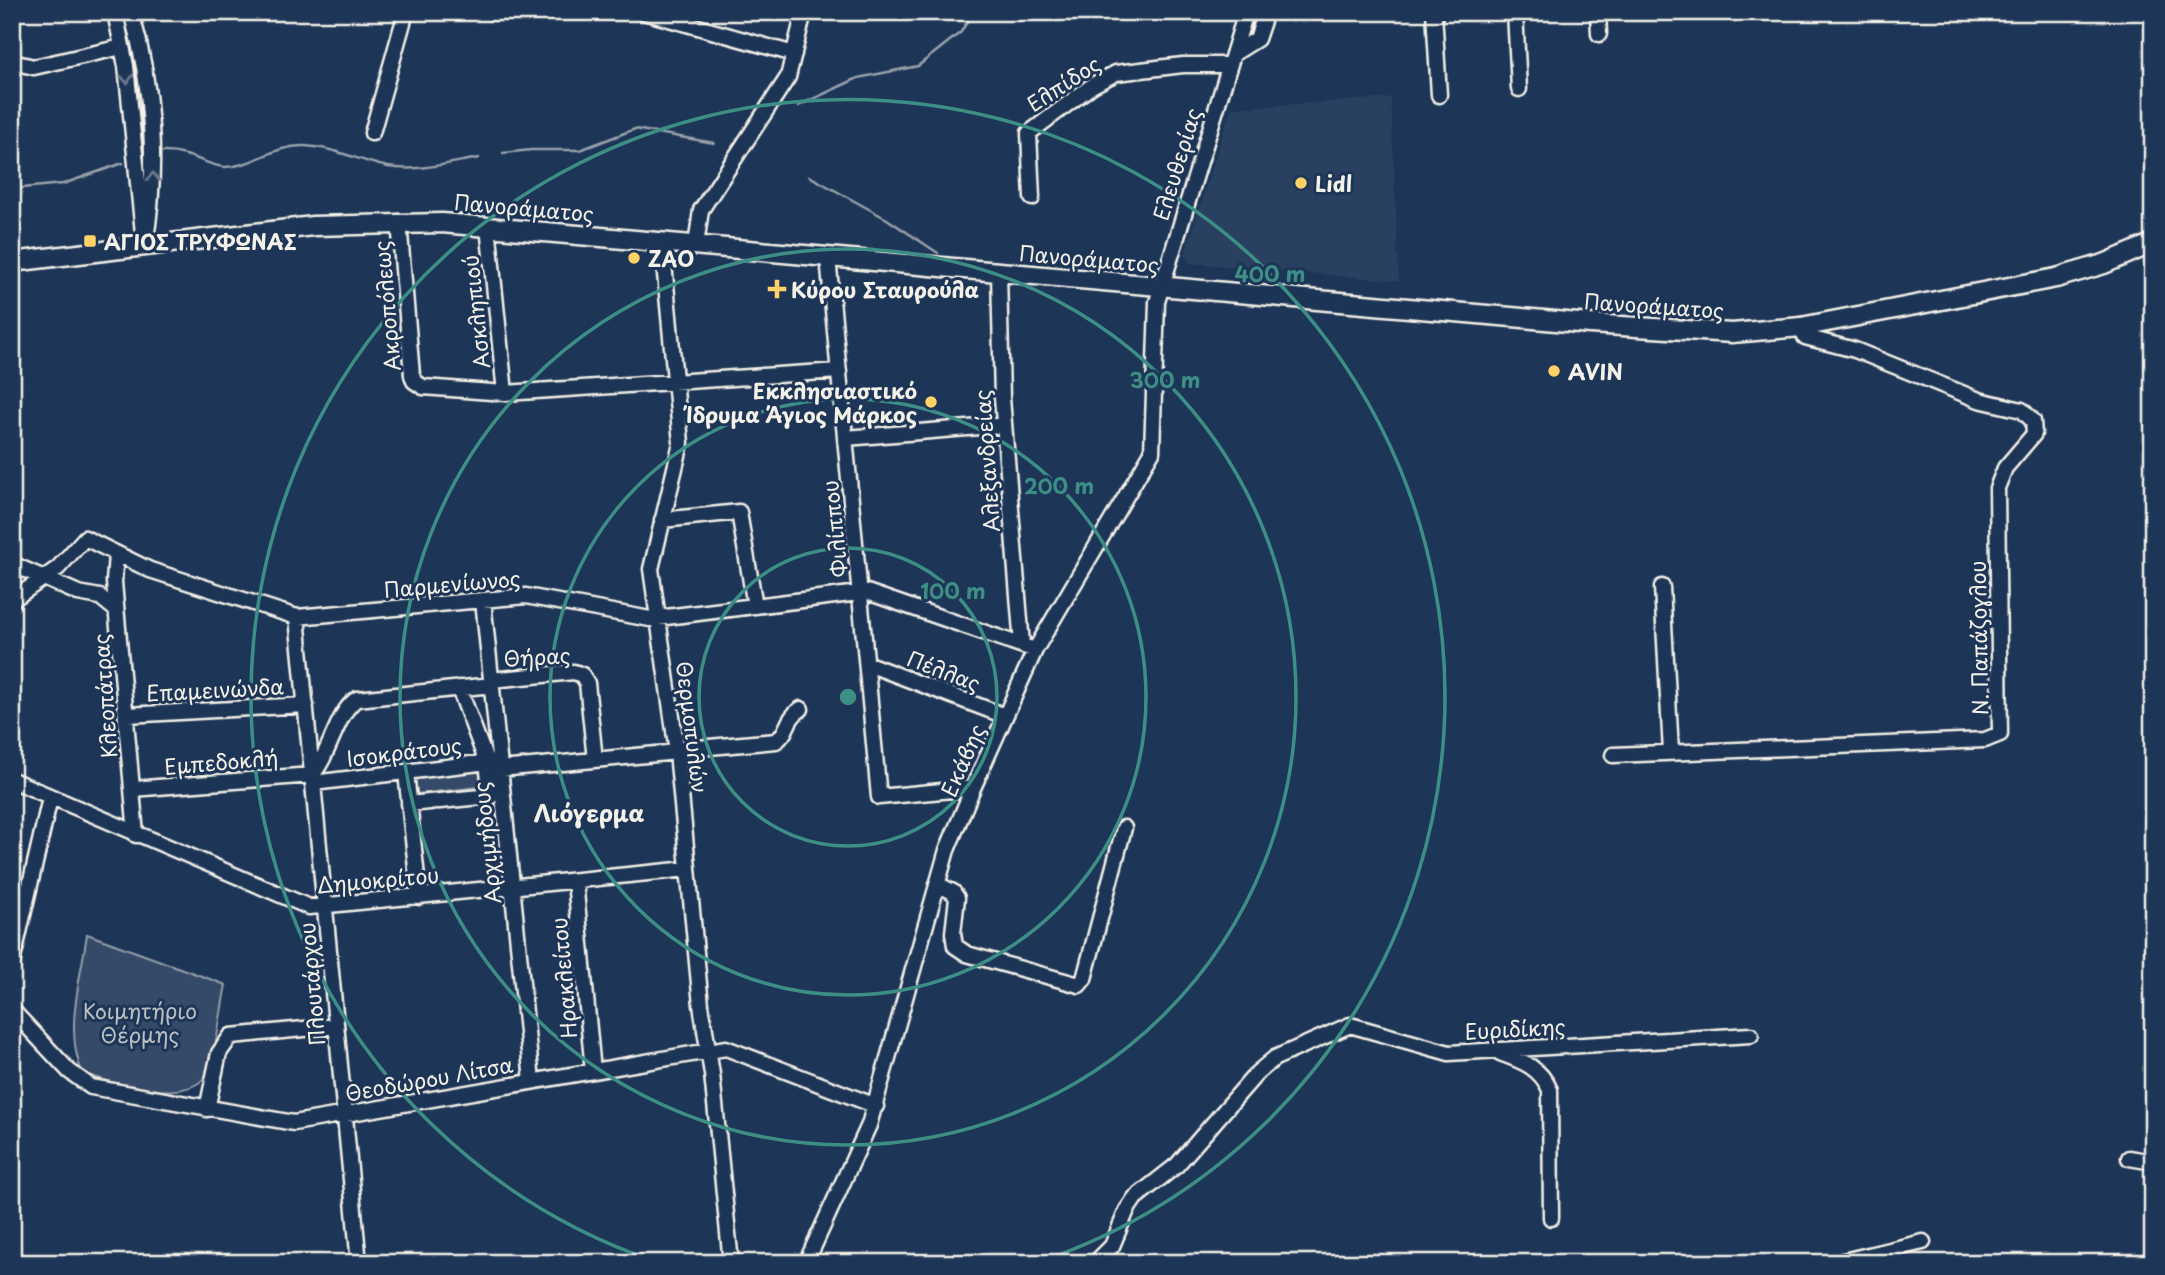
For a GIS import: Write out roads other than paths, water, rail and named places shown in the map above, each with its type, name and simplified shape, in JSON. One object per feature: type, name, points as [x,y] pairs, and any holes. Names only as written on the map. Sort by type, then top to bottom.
[{"type":"main road","name":"Πανοράματος","points":[[12,262],[313,226],[399,222],[488,226],[1160,287],[1693,331],[1751,333],[1801,327],[2056,278],[2105,264],[2153,243]]},
{"type":"street","points":[[115,12],[122,47],[145,245]]},
{"type":"street","points":[[131,12],[142,61],[153,167],[145,245]]},
{"type":"street","points":[[372,133],[406,12]]},
{"type":"street","points":[[492,12],[522,12]]},
{"type":"street","points":[[644,12],[794,54]]},
{"type":"street","points":[[700,28],[704,12]]},
{"type":"street","points":[[696,245],[701,210],[785,83],[804,12]]},
{"type":"street","name":"Ελευθερίας","points":[[1160,287],[1246,12]]},
{"type":"street","points":[[1231,60],[1257,39],[1266,12]]},
{"type":"street","points":[[1434,12],[1439,95]]},
{"type":"street","points":[[1515,12],[1519,89]]},
{"type":"street","points":[[1598,12],[1599,34]]},
{"type":"street","points":[[12,62],[34,67],[122,47]]},
{"type":"street","name":"Ελπίδος","points":[[1032,198],[1029,133],[1093,85],[1116,73],[1137,69],[1231,60]]},
{"type":"street","name":"Ακροπόλεως","points":[[399,222],[412,375],[418,385],[505,393]]},
{"type":"street","name":"Ασκληπιού","points":[[488,226],[505,393]]},
{"type":"street","name":"Θερμοπυλών","points":[[662,242],[681,443],[651,562],[677,751],[731,1263]]},
{"type":"street","name":"Φιλίππου","points":[[828,257],[862,592],[879,797],[972,788]]},
{"type":"street","name":"Αλεξανδρείας","points":[[999,273],[1004,425],[1028,647]]},
{"type":"street","name":"Εκάβης","points":[[806,1263],[876,1106],[947,850],[1005,716],[1028,647],[1152,452],[1157,302],[1160,287]]},
{"type":"street","name":"Ν. Παπάζογλου","points":[[1613,755],[1985,740],[2000,734],[1997,488],[2005,468],[2034,434],[2033,421],[2022,410],[1979,400],[1847,347],[1805,337],[1801,327]]},
{"type":"street","points":[[505,393],[839,370]]},
{"type":"street","points":[[846,438],[1004,425]]},
{"type":"street","points":[[662,520],[739,512],[755,606]]},
{"type":"street","name":"Παρμενίωνος","points":[[43,579],[64,563],[85,538],[150,570],[297,617],[530,597],[628,617],[657,618],[862,592],[877,594],[1028,647]]},
{"type":"street","name":"Κλεοπάτρας","points":[[116,554],[116,610],[136,835]]},
{"type":"street","points":[[12,564],[78,593],[100,597],[116,610]]},
{"type":"street","points":[[12,600],[43,579]]},
{"type":"street","points":[[1662,587],[1671,752]]},
{"type":"street","name":"Αρχιμήδους","points":[[483,600],[496,764],[532,1081]]},
{"type":"street","name":"Πλουτάρχου","points":[[297,617],[359,1263]]},
{"type":"street","name":"Πέλλας","points":[[868,664],[1005,716]]},
{"type":"street","name":"Θήρας","points":[[491,682],[574,672],[582,675],[587,683],[595,760]]},
{"type":"street","points":[[313,779],[349,706],[357,699],[491,682]]},
{"type":"street","points":[[409,804],[491,796],[496,764],[459,688]]},
{"type":"street","name":"Επαμεινώνδα","points":[[127,715],[306,705]]},
{"type":"street","name":"Ισοκράτους","points":[[313,779],[496,764],[595,760],[776,741],[783,735],[790,717],[801,709]]},
{"type":"street","points":[[406,772],[419,897]]},
{"type":"street","name":"Εμπεδοκλή","points":[[132,789],[313,779]]},
{"type":"street","name":"Δημοκρίτου","points":[[12,780],[309,907],[688,869]]},
{"type":"street","points":[[12,963],[50,798]]},
{"type":"street","points":[[937,884],[953,892],[957,898],[953,933],[955,946],[967,954],[1079,985],[1084,979],[1124,828]]},
{"type":"street","name":"Ηρακλείτου","points":[[575,881],[593,1071]]},
{"type":"street","name":"Θεοδώρου Λίτσα","points":[[12,1010],[69,1072],[91,1087],[295,1123],[729,1048],[876,1106]]},
{"type":"street","name":"Ευριδίκης","points":[[1094,1263],[1112,1246],[1135,1198],[1177,1165],[1238,1093],[1275,1058],[1350,1025],[1449,1052],[1751,1035]]},
{"type":"street","points":[[207,1109],[219,1053],[231,1037],[336,1026]]},
{"type":"street","points":[[1495,1051],[1527,1062],[1545,1079],[1550,1090],[1551,1218]]},
{"type":"street","points":[[2129,1158],[2153,1162]]},
{"type":"street","points":[[1835,1263],[1923,1242]]},
{"type":"waterway","points":[[798,106],[858,78],[918,66],[961,32],[973,12]]},
{"type":"waterway","points":[[503,153],[580,150],[635,129],[714,143]]},
{"type":"waterway","points":[[163,152],[181,154],[226,167],[246,163],[283,149],[304,146],[399,168],[434,166],[479,158]]},
{"type":"waterway","points":[[12,189],[63,184],[123,163]]},
{"type":"waterway","points":[[809,176],[887,219],[938,253]]},
{"type":"place","name":"Lidl","points":[[1301,183]]},
{"type":"place","name":"ΑΓΙΟΣ ΤΡΥΦΩΝΑΣ","points":[[90,241]]},
{"type":"place","name":"ZAO","points":[[634,258]]},
{"type":"place","name":"Κύρου Σταυρούλα","points":[[777,289]]},
{"type":"place","name":"AVIN","points":[[1554,371]]},
{"type":"place","name":"Εκκλησιαστικό Ίδρυμα Άγιος Μάρκος","points":[[931,402]]},
{"type":"district","name":"Λιόγερμα","points":[[589,812]]},
{"type":"park label","name":"Κοιμητήριο Θέρμης","points":[[140,1022]]}]
